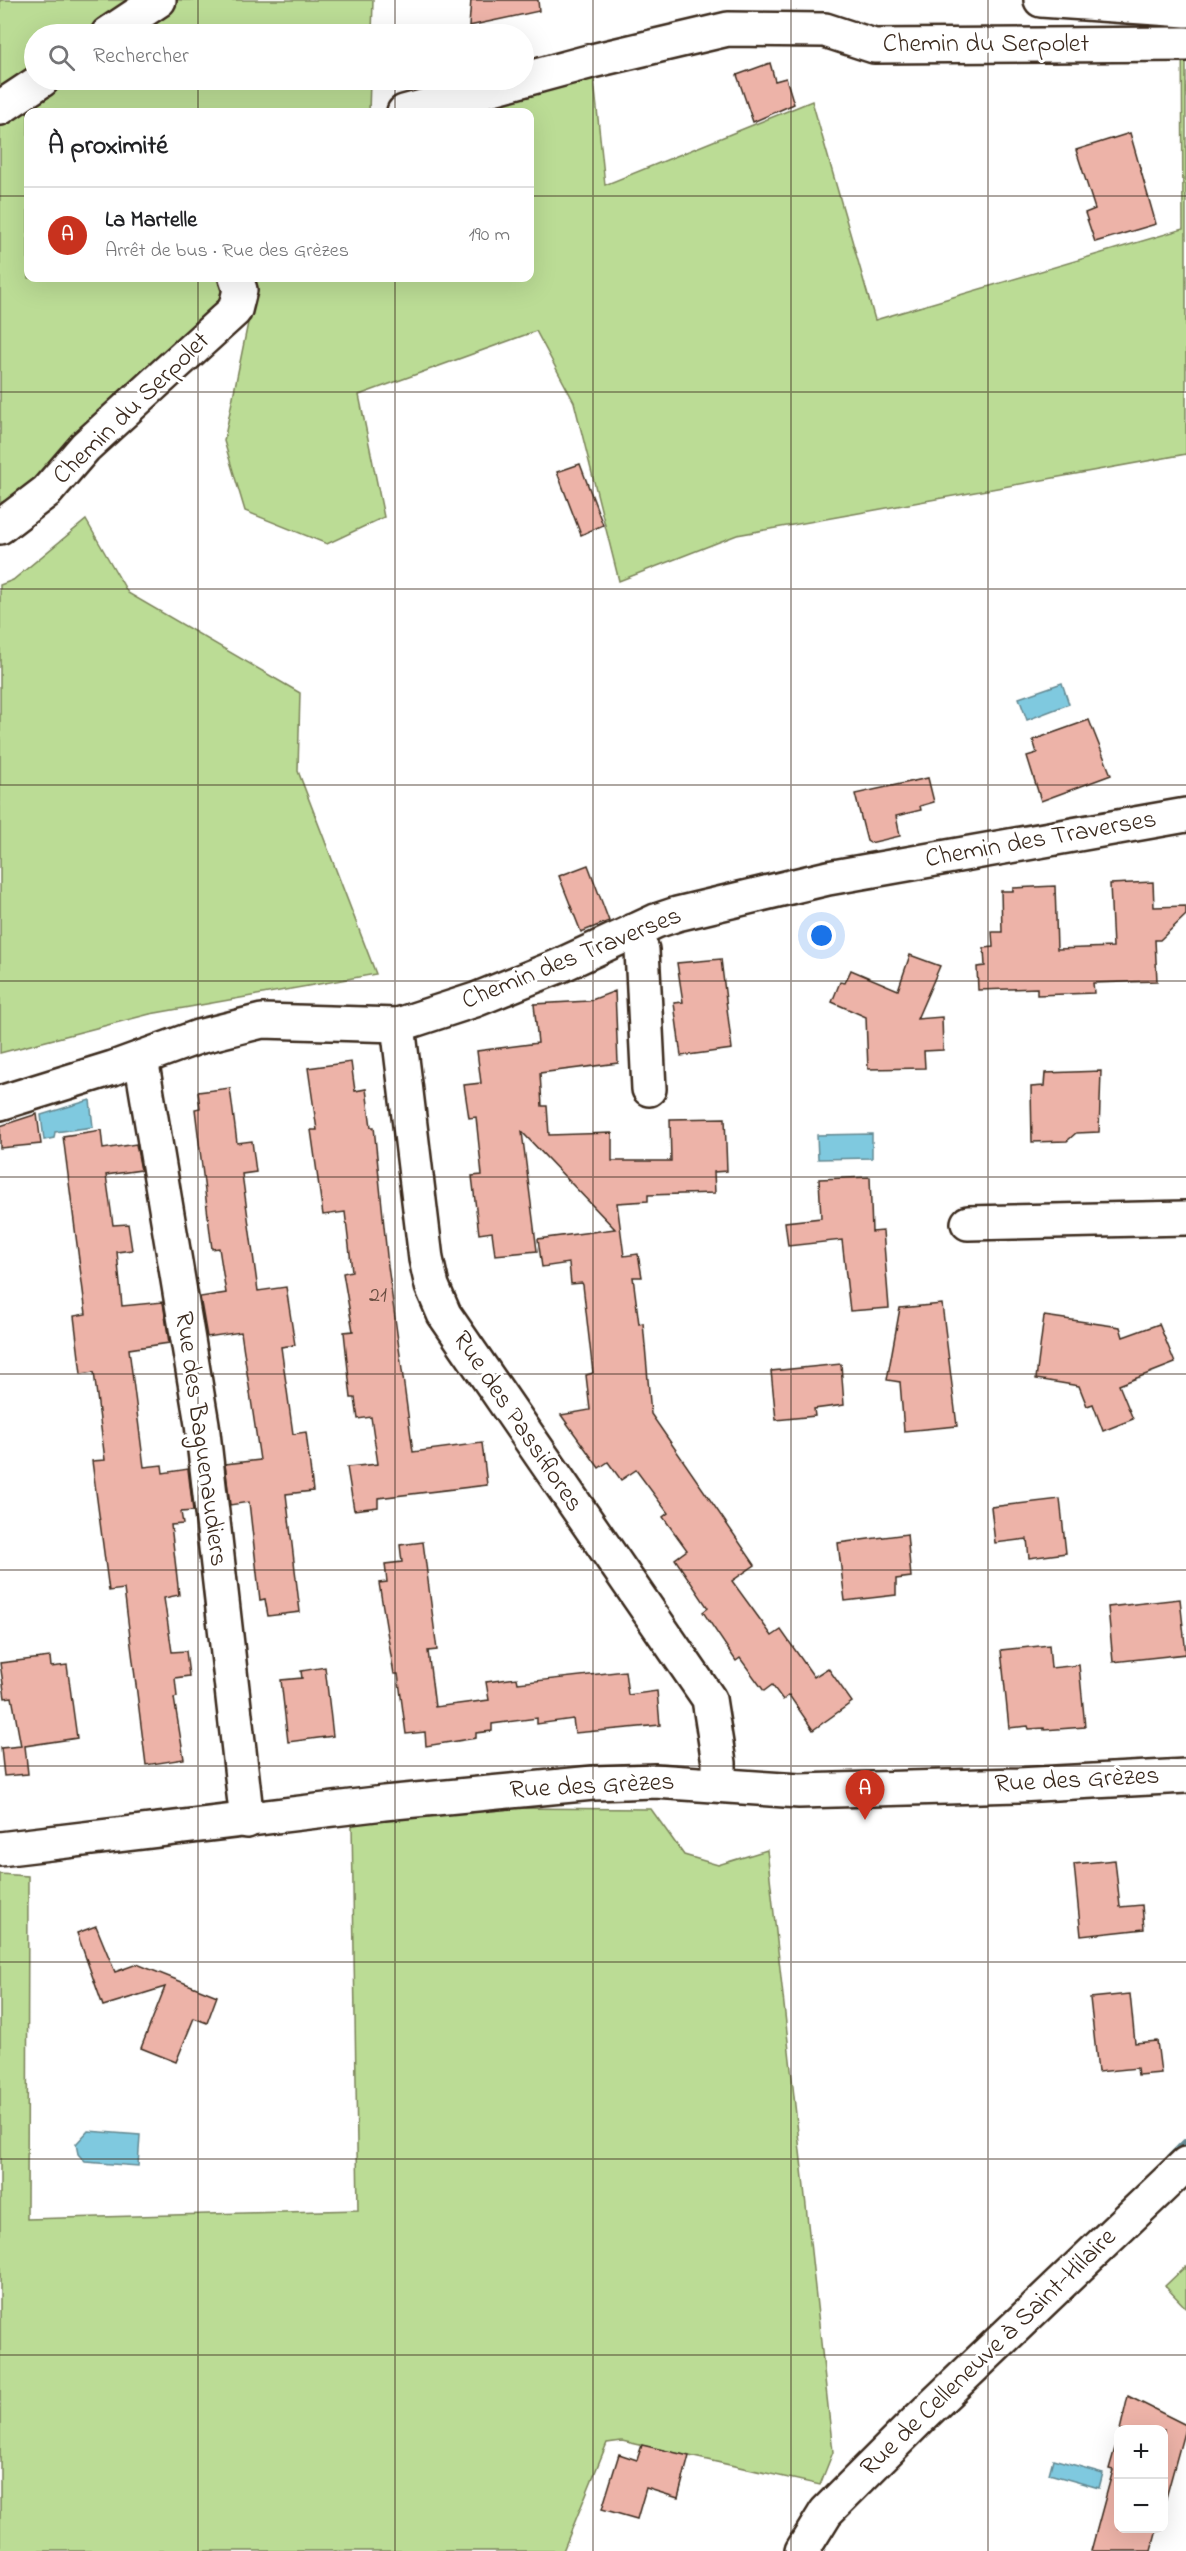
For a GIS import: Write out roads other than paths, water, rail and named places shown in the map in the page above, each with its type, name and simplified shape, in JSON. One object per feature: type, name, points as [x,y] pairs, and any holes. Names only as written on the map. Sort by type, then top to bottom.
[{"type":"street","points":[[123,24],[159,0]]},
{"type":"street","points":[[1041,0],[1186,10]]},
{"type":"street","name":"Chemin du Serpolet","points":[[534,77],[728,29],[825,30],[874,46],[1186,44]]},
{"type":"street","points":[[0,108],[27,90]]},
{"type":"street","name":"Chemin du Serpolet","points":[[419,108],[485,90]]},
{"type":"street","name":"Chemin du Serpolet","points":[[0,527],[47,491],[85,447],[235,310],[240,290],[237,282]]},
{"type":"street","name":"Chemin des Traverses","points":[[0,1103],[141,1058],[198,1037],[262,1021],[398,1025],[475,1000],[677,914],[828,878],[1186,815]]},
{"type":"street","points":[[633,931],[642,950],[649,1089]]},
{"type":"street","name":"Rue des Passiflores","points":[[398,1025],[426,1259],[432,1286],[444,1314],[709,1699],[719,1763],[719,1785]]},
{"type":"street","name":"Rue des Baguenaudiers","points":[[141,1058],[202,1424],[247,1821]]},
{"type":"street","points":[[968,1223],[1186,1218]]},
{"type":"street","name":"Rue des Grèzes","points":[[0,1849],[384,1803],[593,1783],[655,1781],[798,1791],[1019,1785],[1186,1776]]},
{"type":"street","name":"Rue de Celleneuve à Saint-Hilaire","points":[[802,2551],[826,2512],[921,2417],[1186,2164]]},
{"type":"water","points":[[1062,683],[1069,704],[1027,720],[1019,698]]},
{"type":"water","points":[[90,1100],[93,1127],[55,1132],[54,1138],[44,1140],[41,1115]]},
{"type":"water","points":[[872,1134],[872,1158],[818,1159],[817,1135]]},
{"type":"water","points":[[88,2131],[140,2135],[138,2166],[85,2162],[78,2154],[76,2144]]},
{"type":"water","points":[[1053,2459],[1103,2473],[1099,2488],[1049,2474]]},
{"type":"waterway","points":[[1171,2158],[1186,2143]]},
{"type":"place","name":"La Martelle","points":[[865,1820]]}]
